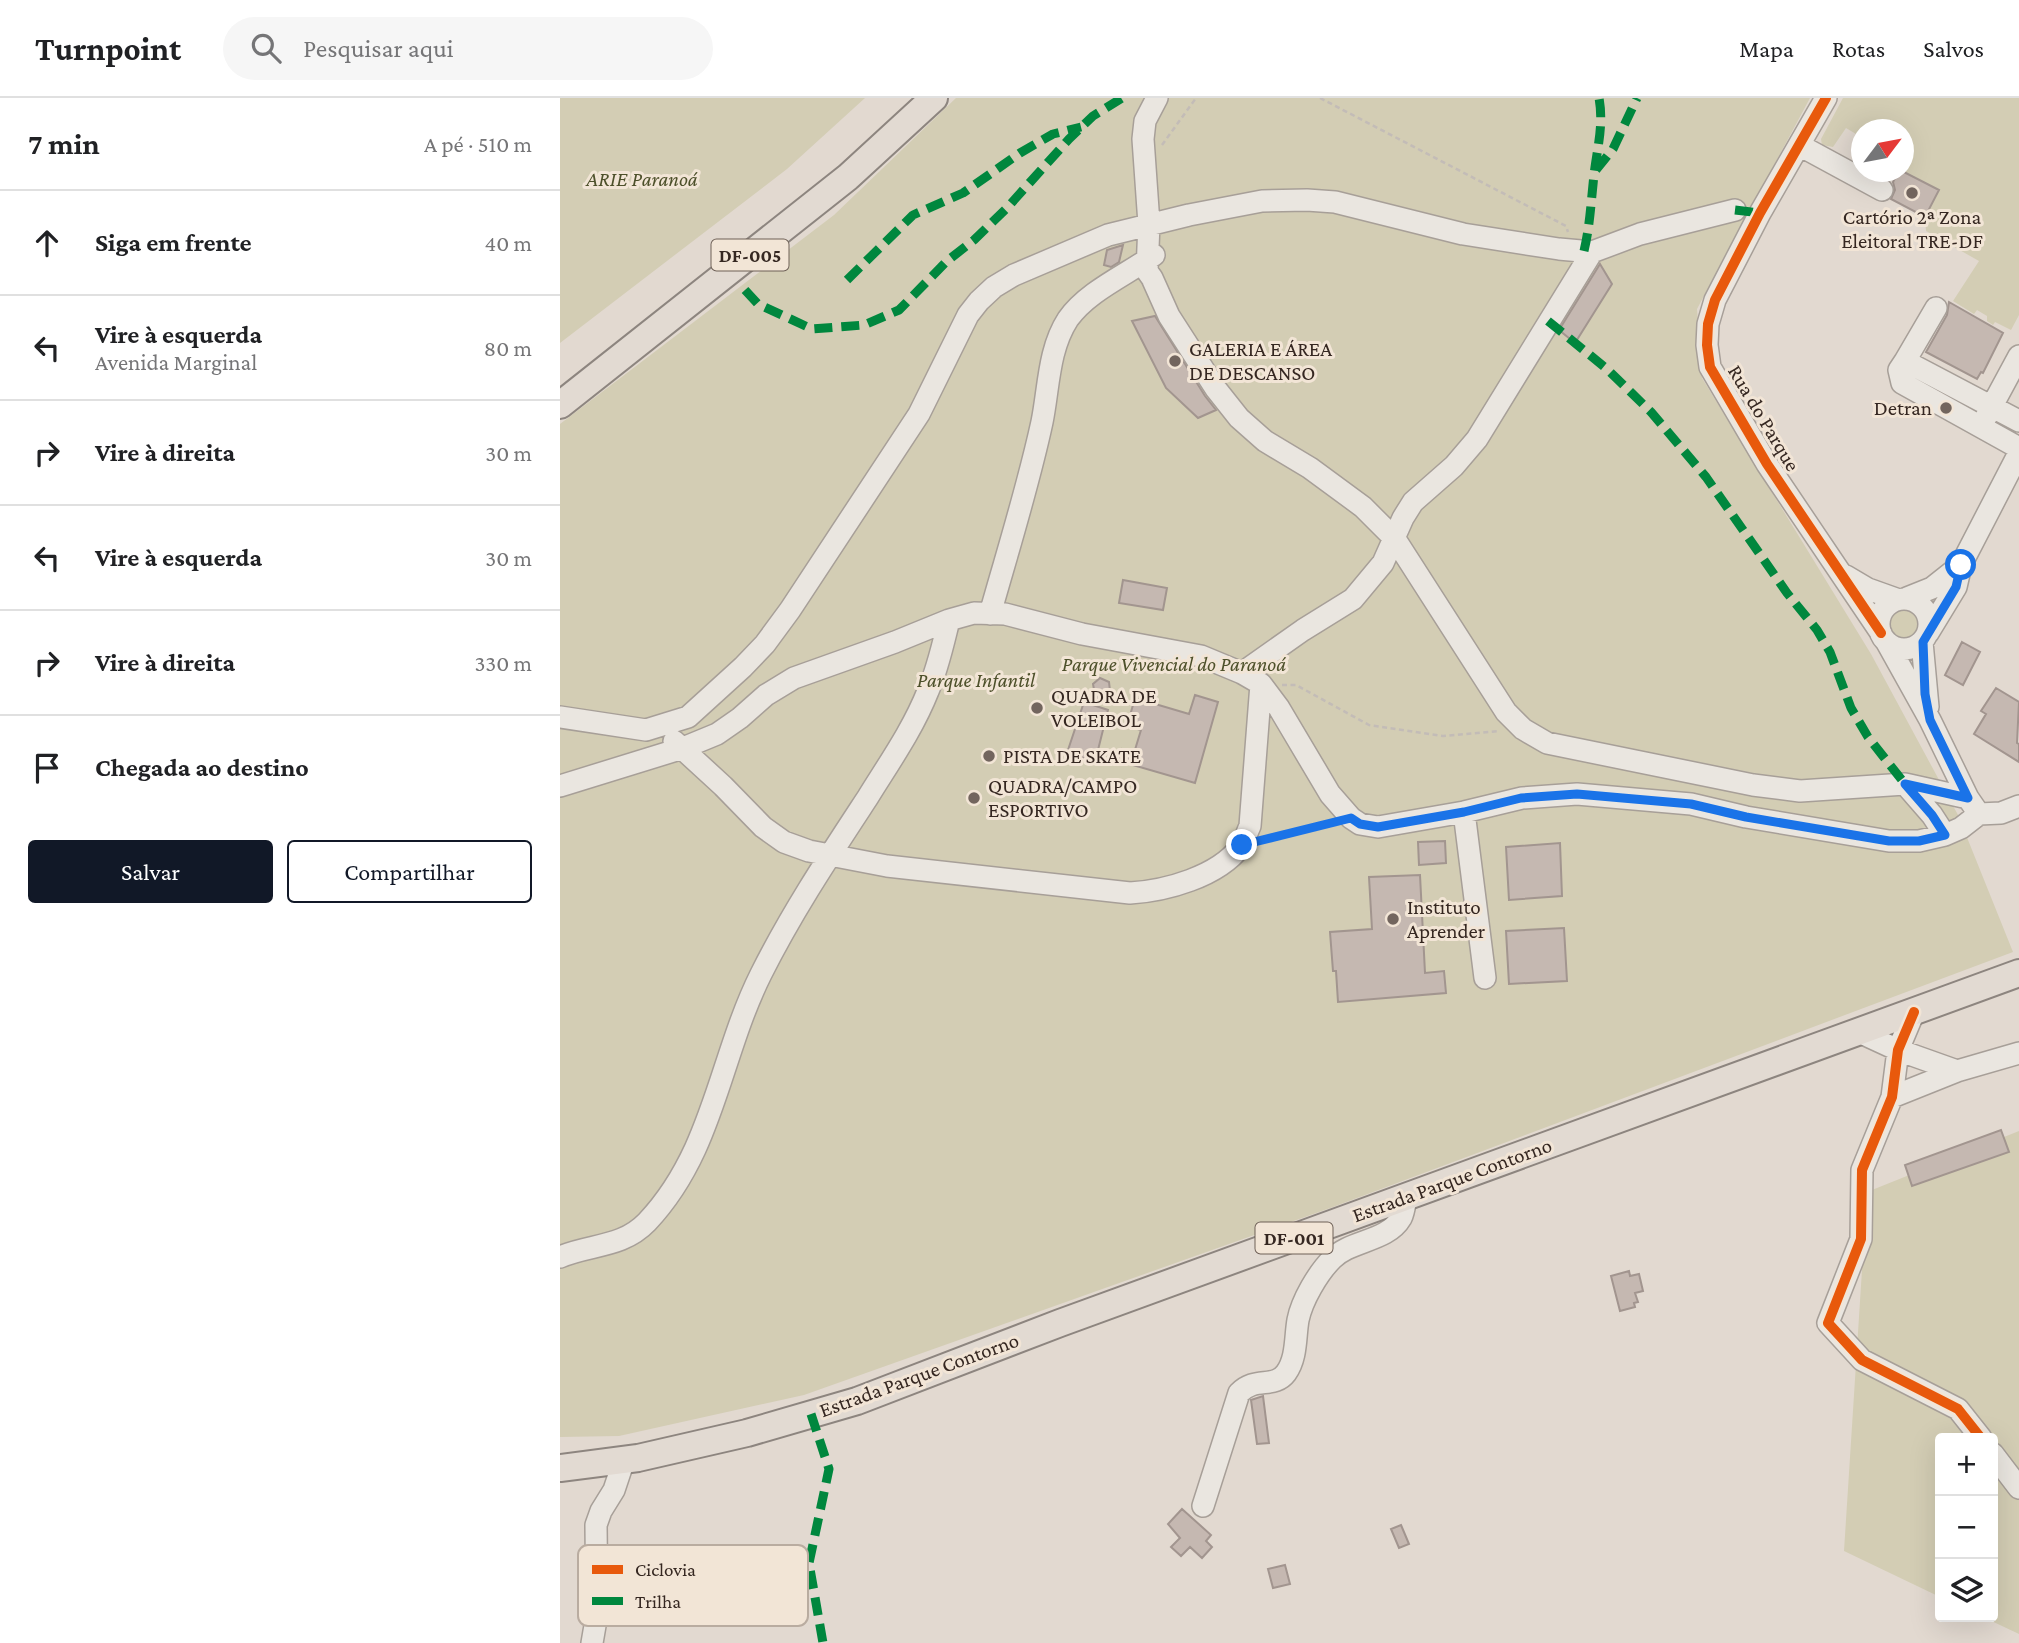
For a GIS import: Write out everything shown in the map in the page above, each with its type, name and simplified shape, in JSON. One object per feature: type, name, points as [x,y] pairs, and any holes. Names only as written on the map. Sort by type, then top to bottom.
[{"type":"main road","name":"DF-005","points":[[560,405],[848,177],[934,98]]},
{"type":"main road","name":"Estrada Parque Contorno","points":[[560,1468],[624,1460],[747,1433],[857,1401],[1060,1323],[2019,973]]},
{"type":"street","name":"Rua do Parque","points":[[1826,98],[1760,213],[1715,300],[1708,324],[1710,367],[1768,464],[1883,637],[1930,720]]},
{"type":"street","points":[[1154,105],[1150,266],[1169,316],[1216,389],[1239,418],[1265,441],[1310,468],[1363,507],[1395,539],[1487,684],[1506,712],[1523,729],[1547,743],[1753,785],[1800,791],[1905,784],[2001,813],[2019,806]]},
{"type":"street","points":[[1153,223],[1143,139],[1145,121],[1154,105]]},
{"type":"street","points":[[1799,145],[1882,190]]},
{"type":"street","points":[[646,730],[688,717],[765,644],[919,414],[968,315],[994,287],[1044,261],[1108,235],[1262,201],[1335,202],[1463,234],[1583,251],[1735,210]]},
{"type":"street","points":[[1242,673],[1303,630],[1353,600],[1383,563],[1413,502],[1454,466],[1477,439],[1583,251]]},
{"type":"street","points":[[998,614],[1055,423],[1069,346],[1081,324],[1114,288],[1150,266]]},
{"type":"street","points":[[1936,308],[1899,370],[1902,383],[2019,448]]},
{"type":"street","points":[[1982,427],[2019,356]]},
{"type":"street","points":[[1905,361],[2019,421]]},
{"type":"street","points":[[1961,565],[1932,587],[1889,603],[1880,617],[1883,637],[1900,649],[1916,646],[1925,637],[1956,587],[1961,565],[2019,453]]},
{"type":"street","name":"Rua do Parque","points":[[1841,574],[1868,589],[1901,599]]},
{"type":"street","points":[[1901,599],[1921,604],[1926,610],[1930,625],[1925,637],[1925,694],[1930,720],[1973,806]]},
{"type":"street","points":[[560,786],[678,744],[717,734],[766,695],[794,678],[974,613],[998,614],[1082,634],[1201,656],[1242,673],[1261,684],[1279,708],[1330,794],[1351,818],[1360,824],[1378,827],[1464,812],[1521,798],[1577,794],[1691,804],[1746,817],[1889,841],[1919,841],[1961,828],[1973,806]]},
{"type":"street","points":[[560,1257],[625,1239],[648,1221],[682,1177],[697,1148],[737,1028],[761,974],[801,902],[910,729],[932,681],[949,620]]},
{"type":"street","points":[[560,717],[646,730],[678,744],[763,827],[784,842],[830,855],[887,866],[1129,893],[1153,892],[1176,885],[1228,860],[1242,845],[1250,826],[1261,684]]},
{"type":"street","points":[[678,744],[688,717]]},
{"type":"street","points":[[1905,784],[1932,815],[1945,835]]},
{"type":"street","points":[[1464,812],[1485,978]]},
{"type":"street","points":[[1914,1012],[1898,1050],[1892,1097],[1862,1170],[1861,1239],[1828,1323],[1862,1360],[1958,1409],[1977,1433]]},
{"type":"street","points":[[1859,1032],[1898,1050],[1958,1071]]},
{"type":"street","points":[[1892,1097],[1958,1071],[2019,1054]]},
{"type":"street","points":[[1203,1506],[1239,1393],[1252,1383],[1274,1382],[1285,1374],[1292,1360],[1299,1317],[1314,1284],[1332,1259],[1347,1248],[1390,1228],[1401,1218],[1406,1197]]},
{"type":"street","points":[[596,1545],[596,1525],[614,1490],[624,1460]]},
{"type":"street","points":[[1998,1461],[2019,1488]]},
{"type":"path","points":[[1151,159],[1196,98]]},
{"type":"path","points":[[1320,98],[1566,226],[1583,251]]},
{"type":"path","points":[[1261,684],[1296,685],[1369,725],[1443,736],[1523,729]]},
{"type":"path","points":[[1242,845],[1351,818]]},
{"type":"green space","name":"ARIE Paranoá","points":[[560,98],[865,98],[787,169],[560,343]]},
{"type":"green space","name":"Parque Vivencial do Paranoá","points":[[956,98],[1810,98],[1697,309],[1702,378],[1871,654],[1958,815],[2013,952],[1333,1207],[804,1395],[619,1436],[560,1437],[560,424],[834,215]]},
{"type":"green space","points":[[1843,98],[2019,98],[2019,315],[2011,330],[1995,322],[1993,325],[1987,321],[1987,316],[1977,310],[1974,314],[1953,301],[1979,261],[1926,231],[1925,217],[1939,191],[1914,178],[1914,119],[1851,119],[1851,131],[1846,128],[1833,147],[1822,145],[1821,139]]},
{"type":"green space","points":[[1903,606],[1915,611],[1920,623],[1915,635],[1903,640],[1891,635],[1886,623],[1891,611]]},
{"type":"green space","points":[[2019,1131],[2019,1634],[1994,1622],[1998,1622],[1998,1433],[1935,1433],[1935,1595],[1844,1551],[1867,1192]]},
{"type":"building","name":"Cartório 2ª Zona Eleitoral TRE-DF","points":[[1914,177],[1939,190],[1925,217],[1891,199],[1895,190],[1893,182],[1914,182]]},
{"type":"building","points":[[1123,245],[1119,262],[1111,267],[1104,265],[1107,250]]},
{"type":"building","points":[[1600,264],[1612,284],[1575,343],[1559,330]]},
{"type":"building","points":[[1949,302],[2003,333],[1983,373],[1981,372],[1977,379],[1926,352],[1947,315]]},
{"type":"building","name":"GALERIA E ÁREA DE DESCANSO","points":[[1155,316],[1216,410],[1198,418],[1166,388],[1132,321]]},
{"type":"building","points":[[1123,580],[1167,588],[1163,610],[1119,603]]},
{"type":"building","points":[[1962,642],[1980,652],[1963,685],[1945,675]]},
{"type":"building","points":[[1100,678],[1109,682],[1110,691],[1096,701],[1093,684]]},
{"type":"building","points":[[1996,688],[2019,702],[2019,762],[1974,734],[1986,714],[1981,711]]},
{"type":"building","points":[[1195,695],[1218,702],[1195,783],[1119,761],[1122,749],[1134,753],[1141,730],[1127,726],[1135,698],[1189,714]]},
{"type":"building","points":[[1084,702],[1108,710],[1095,762],[1067,753]]},
{"type":"building","points":[[1445,841],[1446,863],[1419,865],[1418,842]]},
{"type":"building","points":[[1560,843],[1562,896],[1509,900],[1506,847]]},
{"type":"building","points":[[1420,875],[1425,973],[1444,971],[1446,993],[1338,1002],[1330,932],[1372,929],[1369,877]]},
{"type":"building","points":[[1564,928],[1567,981],[1509,984],[1506,931]]},
{"type":"building","points":[[2001,1130],[2009,1152],[1912,1186],[1905,1165]]},
{"type":"building","points":[[1629,1271],[1630,1276],[1639,1274],[1643,1291],[1635,1293],[1638,1302],[1634,1303],[1635,1307],[1620,1311],[1611,1276]]},
{"type":"building","points":[[1263,1396],[1269,1443],[1257,1444],[1251,1400]]},
{"type":"building","points":[[1182,1509],[1211,1535],[1206,1541],[1212,1547],[1202,1558],[1190,1547],[1181,1556],[1171,1547],[1180,1538],[1168,1524]]},
{"type":"building","points":[[1401,1525],[1409,1544],[1399,1548],[1391,1529]]},
{"type":"building","points":[[1285,1565],[1290,1584],[1273,1588],[1268,1569]]},
{"type":"marked path","points":[[745,290],[758,304],[812,329],[864,325],[899,310],[947,261],[1006,209],[1093,116],[1122,98]]},
{"type":"marked path","points":[[1584,251],[1601,118],[1599,98]]},
{"type":"marked path","points":[[1596,170],[1613,149],[1637,98]]},
{"type":"marked path","points":[[847,280],[913,215],[963,193],[1020,153],[1053,134],[1081,127]]},
{"type":"marked path","points":[[1735,210],[1760,213]]},
{"type":"marked path","points":[[1548,321],[1607,369],[1651,412],[1706,477],[1787,593],[1817,630],[1830,652],[1851,708],[1868,737],[1905,784]]},
{"type":"marked path","points":[[811,1414],[829,1469],[809,1563],[823,1643]]},
{"type":"cycle path","points":[[1826,98],[1760,213],[1715,300],[1708,324],[1707,345],[1710,367],[1767,464],[1881,633]]},
{"type":"cycle path","points":[[1914,1012],[1898,1050],[1892,1097],[1862,1170],[1861,1239],[1828,1323],[1862,1360],[1958,1409],[1977,1433]]},
{"type":"place","name":"Cartório 2ª Zona Eleitoral TRE-DF","points":[[1912,193]]},
{"type":"place","name":"GALERIA E ÁREA DE DESCANSO","points":[[1175,361]]},
{"type":"place","name":"Detran","points":[[1946,408]]},
{"type":"place","name":"QUADRA DE VOLEIBOL","points":[[1037,708]]},
{"type":"place","name":"PISTA DE SKATE","points":[[989,756]]},
{"type":"place","name":"QUADRA/CAMPO ESPORTIVO","points":[[974,798]]},
{"type":"place","name":"Instituto Aprender","points":[[1393,919]]},
{"type":"route","points":[[1242,845],[1351,818],[1360,824],[1378,827],[1464,812],[1521,798],[1577,794],[1691,804],[1746,817],[1889,841],[1919,841],[1945,835],[1932,815],[1905,784],[1968,798],[1930,720],[1925,694],[1923,642],[1956,587],[1961,565]]},
{"type":"park label","name":"Parque Infantil","points":[[976,680]]}]
